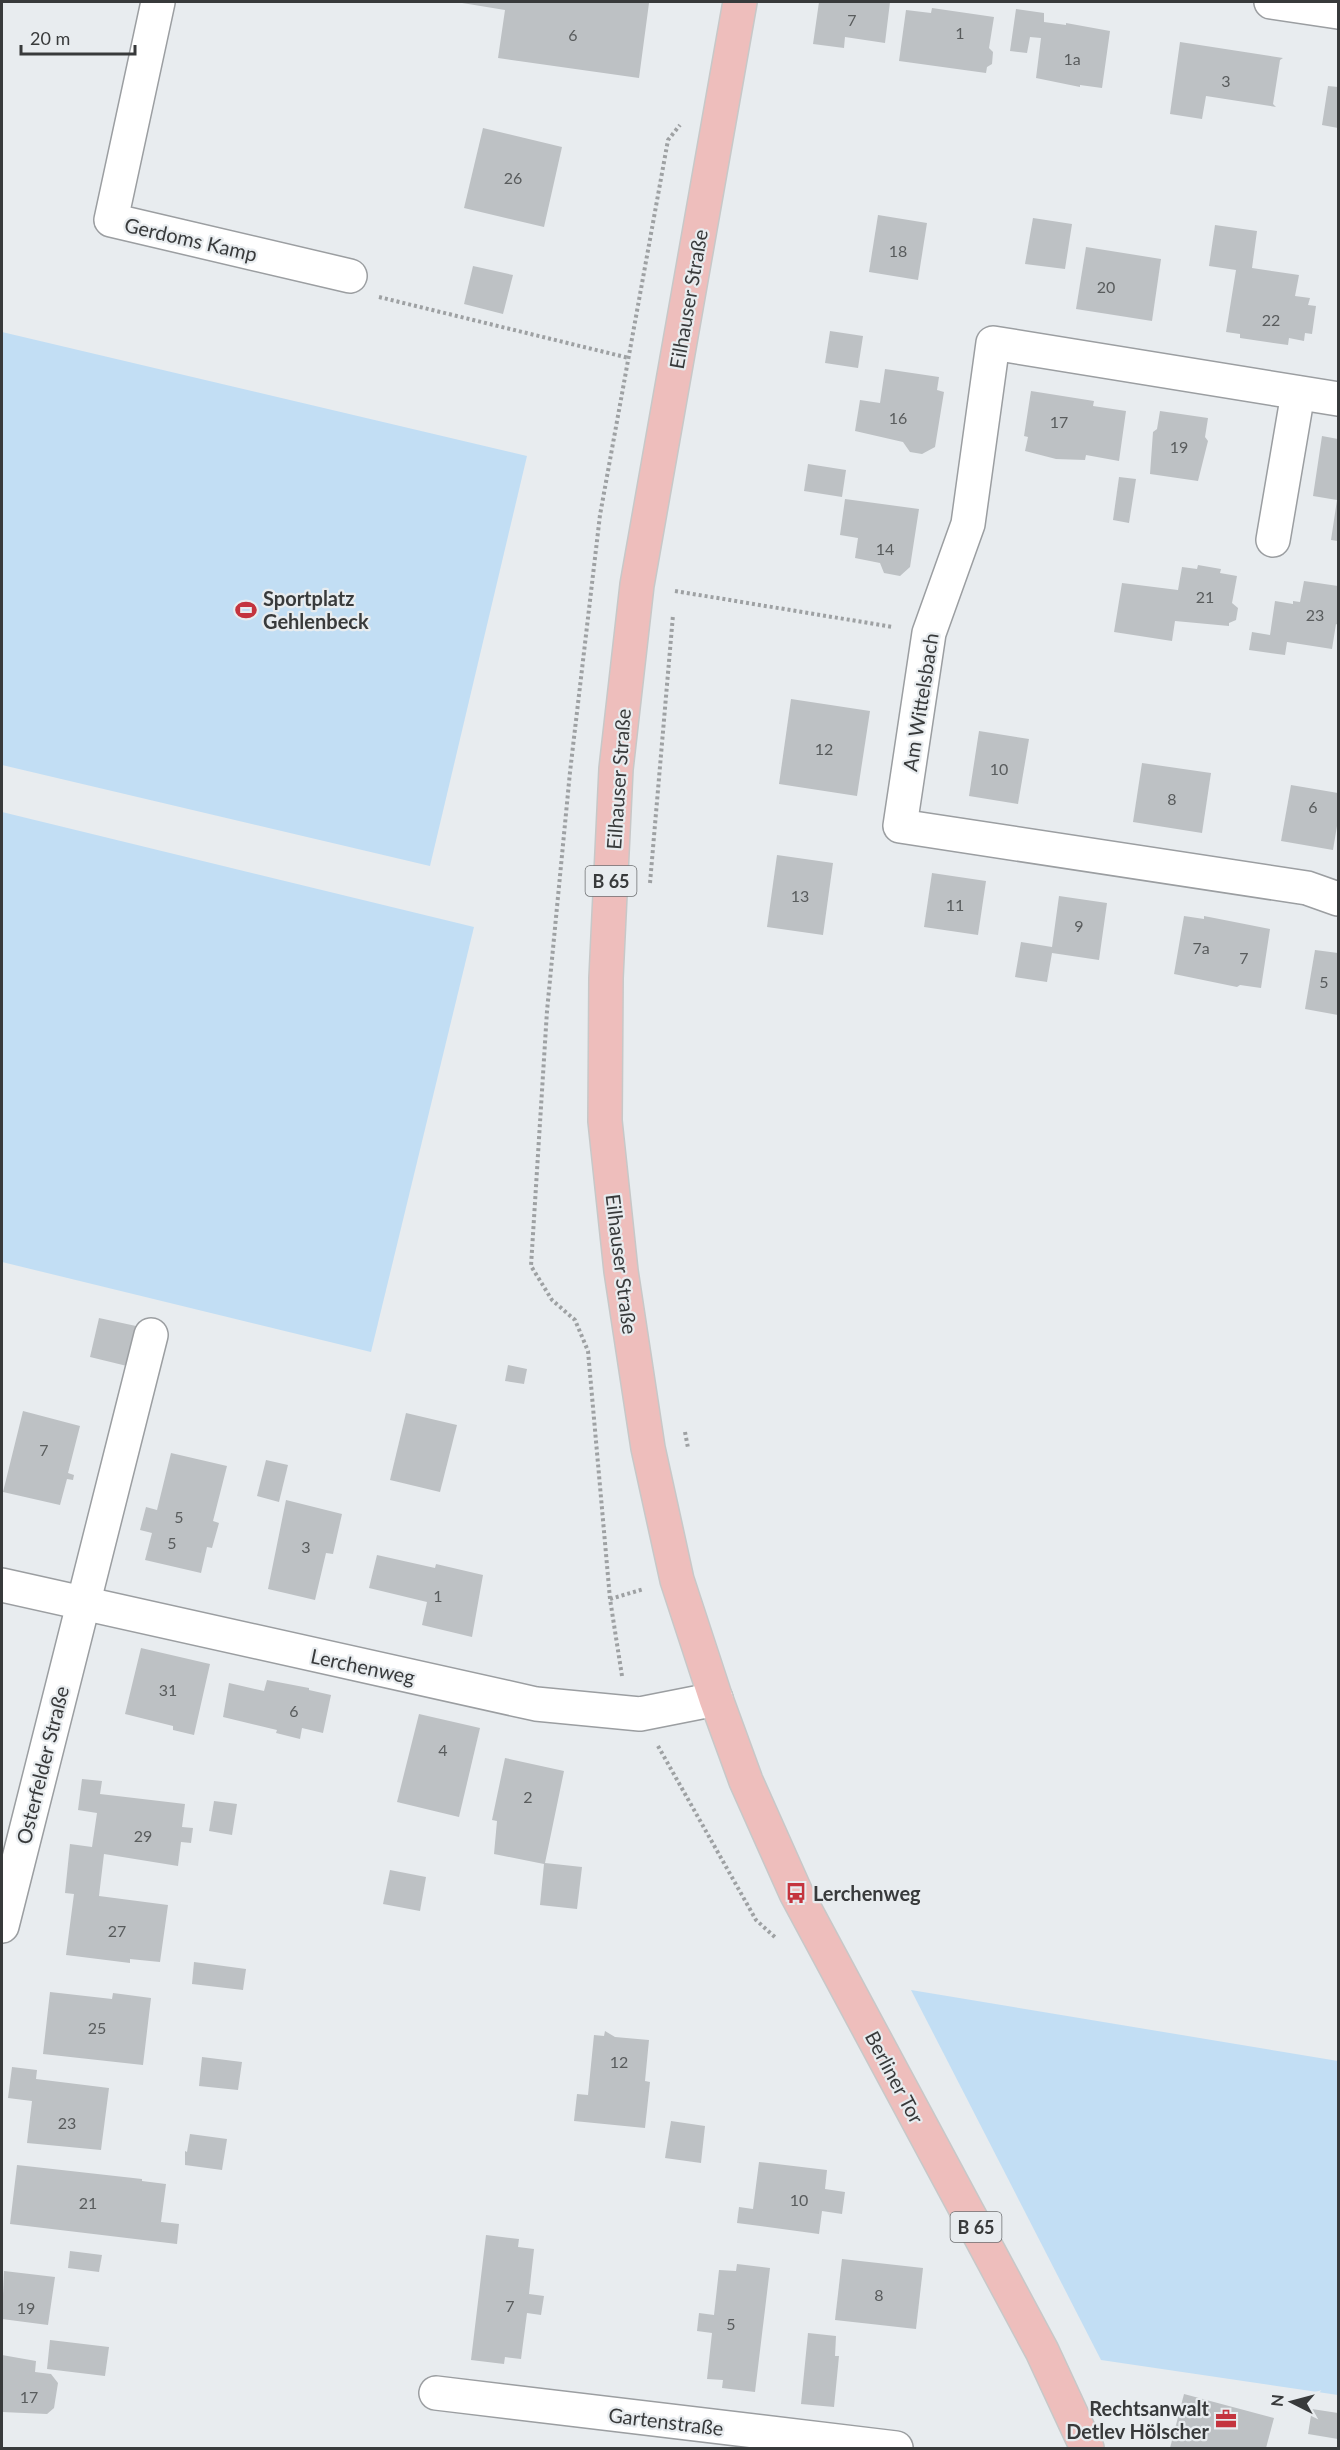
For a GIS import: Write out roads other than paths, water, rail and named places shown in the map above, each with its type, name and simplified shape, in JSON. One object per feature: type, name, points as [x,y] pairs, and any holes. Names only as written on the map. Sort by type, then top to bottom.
[{"type":"main road","name":"Eilhauser Straße","points":[[716,1699],[677,1580],[643,1413],[621,1271],[605,1121],[606,978],[616,769],[638,585],[740,2]]},
{"type":"main road","name":"Berliner Tor","points":[[716,1699],[746,1781],[796,1893],[1042,2350],[1087,2448]]},
{"type":"street","name":"Gerdoms Kamp","points":[[158,2],[111,220],[350,276]]},
{"type":"street","points":[[1271,2],[1338,12]]},
{"type":"street","name":"Am Wittelsbach","points":[[1338,399],[993,343],[968,524],[929,633],[900,826],[1307,888],[1338,899]]},
{"type":"street","points":[[1274,540],[1298,393]]},
{"type":"street","points":[[82,1604],[151,1335]]},
{"type":"street","name":"Lerchenweg","points":[[2,1585],[536,1704],[640,1714],[716,1699]]},
{"type":"street","name":"Osterfelder Straße","points":[[2,1926],[82,1604]]},
{"type":"street","name":"Gartenstraße","points":[[436,2394],[896,2448]]},
{"type":"place","name":"Sportplatz Gehlenbeck","points":[[246,610]]},
{"type":"place","name":"Lerchenweg","points":[[796,1893]]},
{"type":"place","name":"Rechtsanwalt Detlev Hölscher","points":[[1226,2419]]}]
